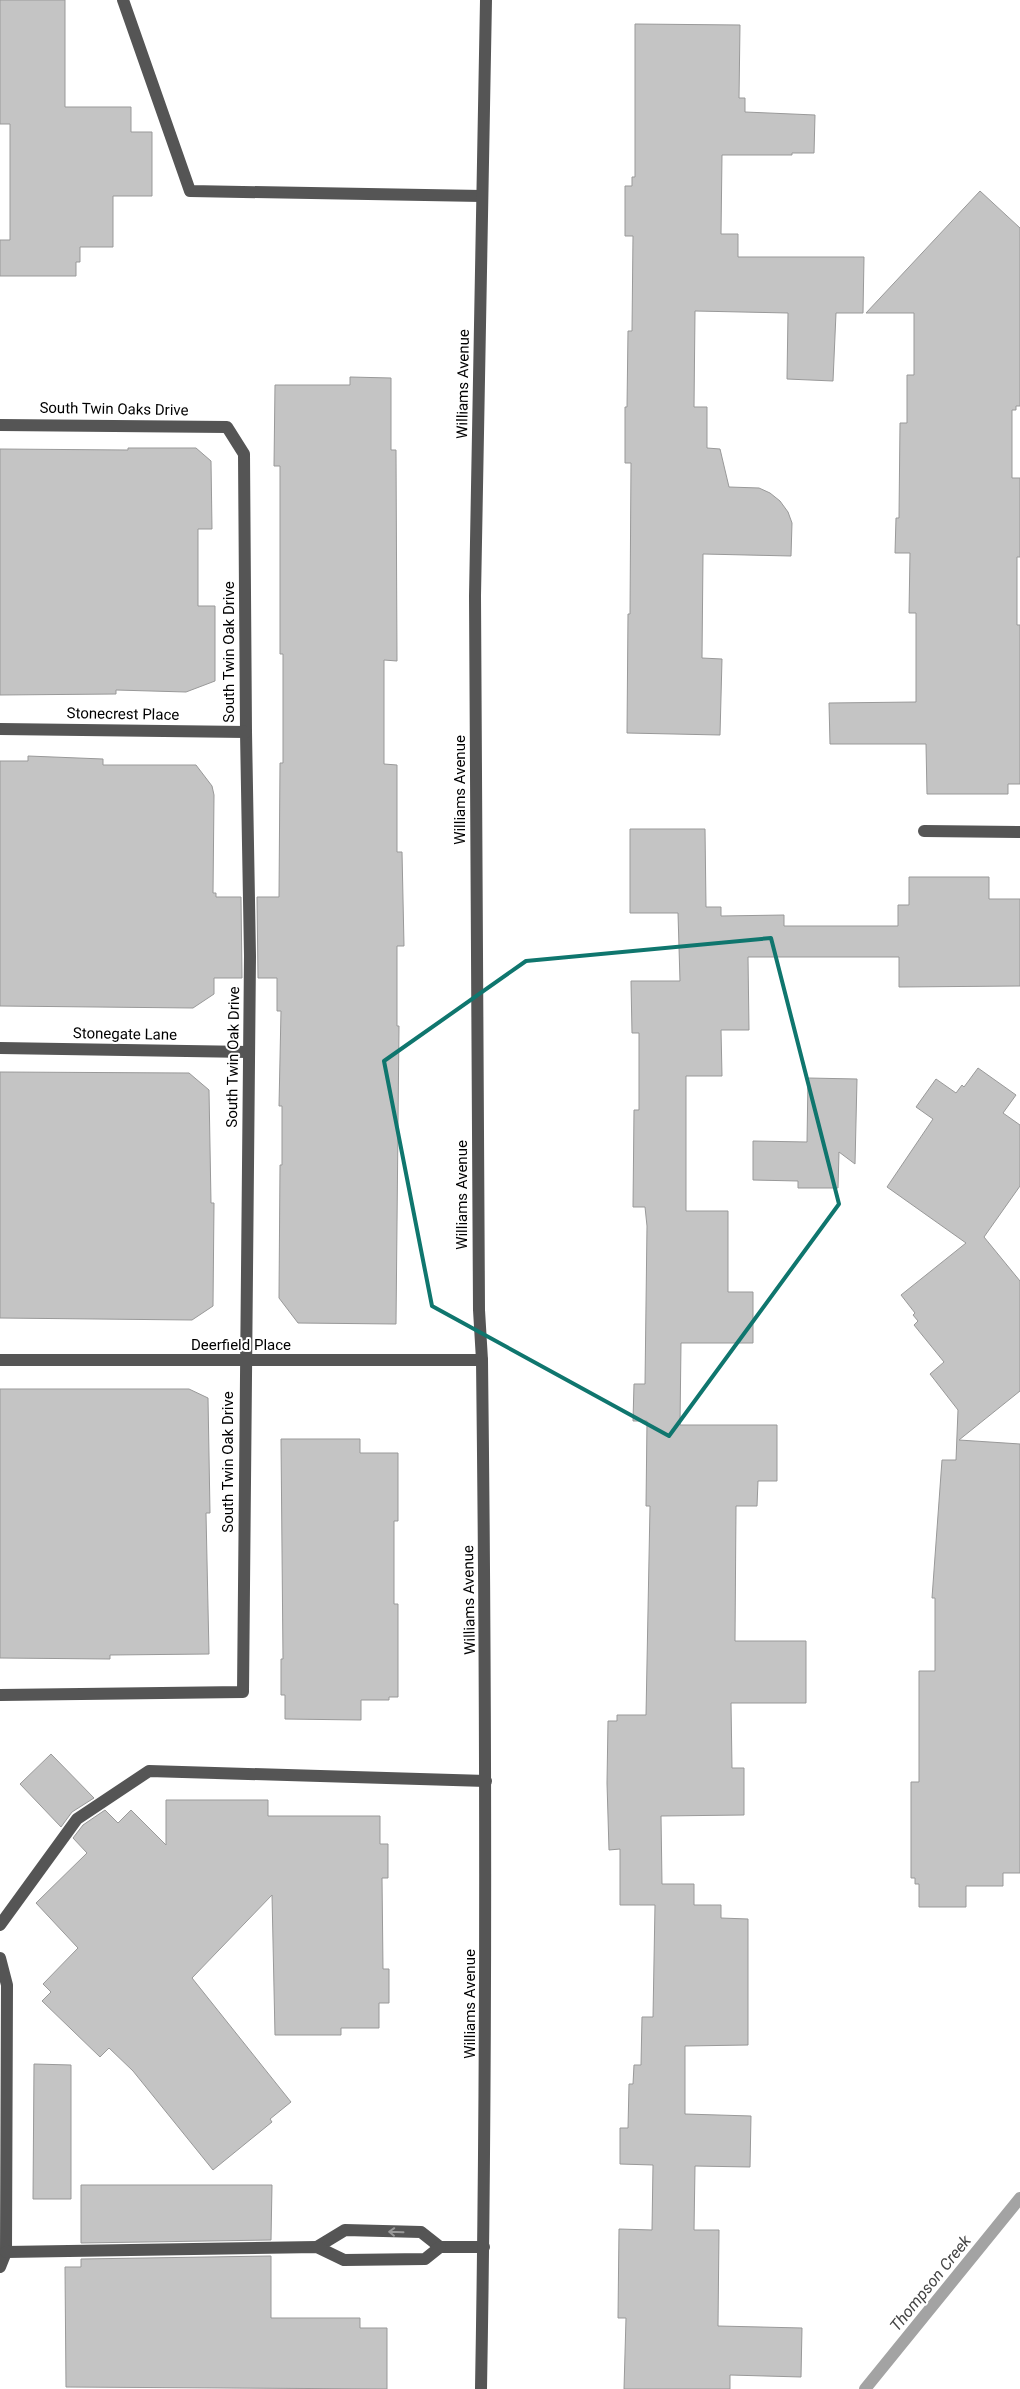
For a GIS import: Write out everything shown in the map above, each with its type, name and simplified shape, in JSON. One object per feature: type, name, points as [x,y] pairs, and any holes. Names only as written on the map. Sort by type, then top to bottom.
[{"type":"street","points":[[123,0],[190,191],[482,196]]},
{"type":"street","name":"Williams Avenue","points":[[482,2389],[487,2030],[482,1360],[479,1300],[475,596],[486,0]]},
{"type":"street","name":"South Twin Oaks Drive","points":[[0,424],[227,427]]},
{"type":"street","name":"South Twin Oak Drive","points":[[0,1695],[243,1692],[250,956],[244,454],[227,427]]},
{"type":"street","name":"Stonecrest Place","points":[[0,729],[246,732]]},
{"type":"street","points":[[924,831],[1020,832]]},
{"type":"street","name":"Stonegate Lane","points":[[0,1048],[249,1052]]},
{"type":"street","name":"Deerfield Place","points":[[0,1360],[245,1362],[482,1360]]},
{"type":"street","points":[[0,1925],[77,1819],[149,1771],[486,1781]]},
{"type":"street","points":[[0,1958],[7,1985],[6,2252],[0,2267]]},
{"type":"street","points":[[316,2247],[345,2230],[421,2232],[440,2247],[484,2247]]},
{"type":"street","points":[[6,2252],[316,2247],[344,2260],[425,2259],[440,2247]]},
{"type":"highlighted area","points":[[771,938],[839,1204],[669,1436],[432,1306],[384,1061],[526,961]]},
{"type":"building","points":[[0,0],[65,0],[65,107],[131,107],[131,132],[152,132],[152,196],[113,196],[113,247],[80,247],[80,262],[76,262],[76,276],[0,276],[0,240],[10,240],[10,124],[0,124]]},
{"type":"building","points":[[635,24],[740,25],[739,98],[745,98],[745,112],[815,115],[814,153],[792,153],[792,155],[722,155],[721,234],[738,234],[738,257],[864,257],[863,313],[836,313],[833,381],[787,379],[788,313],[695,311],[694,407],[707,407],[707,448],[720,449],[729,487],[759,488],[770,493],[780,501],[788,512],[792,523],[791,556],[703,554],[702,658],[722,659],[720,735],[627,733],[631,463],[625,463],[625,407],[627,407],[628,331],[632,331],[633,236],[625,236],[625,186],[632,186],[632,177],[635,177]]},
{"type":"building","points":[[980,191],[1020,228],[1020,406],[1016,406],[1016,410],[1012,410],[1012,478],[1020,478],[1020,557],[1017,557],[1017,625],[1020,625],[1020,784],[1008,784],[1008,794],[927,794],[926,744],[830,744],[829,703],[916,702],[916,613],[909,613],[910,553],[895,553],[896,518],[899,518],[900,423],[907,423],[907,375],[914,375],[914,313],[866,313]]},
{"type":"building","points":[[350,377],[391,378],[391,450],[396,450],[397,661],[384,660],[384,764],[397,765],[397,852],[402,852],[404,946],[397,946],[397,1026],[399,1026],[396,1324],[298,1323],[279,1298],[280,1165],[282,1165],[282,1106],[279,1106],[281,1011],[277,1011],[277,978],[258,978],[257,897],[279,897],[280,763],[283,763],[283,654],[280,654],[280,466],[274,466],[275,385],[350,385]]},
{"type":"building","points":[[128,448],[196,448],[211,461],[212,529],[198,529],[198,606],[215,606],[215,681],[186,692],[116,690],[116,694],[0,695],[0,449],[128,450]]},
{"type":"building","points":[[28,756],[103,759],[103,765],[196,765],[212,786],[214,795],[213,893],[216,893],[216,897],[241,897],[242,978],[214,978],[214,994],[193,1008],[0,1006],[0,761],[28,761]]},
{"type":"building","points":[[630,829],[705,829],[706,907],[721,907],[721,916],[784,915],[784,926],[898,926],[898,905],[909,905],[909,877],[989,877],[989,899],[1020,899],[1020,986],[899,987],[899,957],[748,957],[749,1030],[721,1030],[722,1076],[686,1076],[686,1211],[728,1211],[728,1292],[753,1292],[753,1343],[681,1343],[680,1425],[777,1425],[777,1481],[758,1481],[757,1506],[736,1506],[735,1641],[806,1641],[806,1703],[731,1703],[732,1768],[744,1768],[744,1815],[661,1816],[662,1884],[694,1884],[694,1905],[721,1905],[721,1918],[748,1919],[748,2045],[685,2046],[685,2114],[751,2116],[750,2167],[695,2166],[694,2230],[719,2230],[718,2326],[802,2328],[801,2377],[730,2375],[730,2389],[624,2389],[626,2318],[618,2318],[619,2229],[652,2230],[653,2165],[620,2164],[620,2128],[628,2128],[629,2084],[633,2084],[634,2065],[641,2065],[642,2017],[653,2017],[655,1905],[620,1905],[620,1849],[609,1850],[607,1783],[608,1721],[617,1721],[617,1715],[646,1715],[650,1506],[646,1506],[647,1421],[633,1421],[634,1384],[645,1384],[647,1226],[645,1207],[633,1207],[634,1110],[639,1110],[639,1033],[632,1033],[631,981],[680,981],[678,913],[630,913]]},
{"type":"building","points":[[978,1068],[1016,1095],[1003,1113],[1020,1125],[1020,1186],[984,1237],[1020,1281],[1020,1391],[959,1440],[1020,1444],[1020,1873],[1003,1873],[1003,1886],[966,1886],[966,1907],[919,1907],[919,1884],[915,1884],[915,1878],[911,1878],[911,1782],[919,1782],[919,1671],[935,1671],[935,1598],[932,1598],[942,1460],[956,1460],[958,1410],[930,1374],[944,1362],[914,1325],[918,1321],[913,1315],[915,1313],[901,1295],[966,1243],[887,1187],[933,1119],[916,1107],[936,1079],[956,1093],[962,1085],[964,1087]]},
{"type":"building","points":[[0,1072],[189,1073],[209,1090],[211,1203],[214,1203],[213,1306],[192,1320],[0,1318]]},
{"type":"building","points":[[808,1078],[857,1079],[855,1164],[839,1152],[838,1188],[798,1188],[798,1181],[753,1180],[753,1141],[807,1142]]},
{"type":"building","points":[[0,1389],[189,1389],[208,1398],[210,1513],[206,1513],[209,1654],[110,1655],[110,1659],[0,1658]]},
{"type":"building","points":[[281,1439],[360,1439],[360,1453],[398,1453],[398,1521],[394,1521],[394,1604],[398,1604],[398,1697],[389,1697],[389,1700],[361,1700],[361,1720],[285,1719],[285,1695],[281,1695],[281,1659],[283,1659]]},
{"type":"building","points":[[51,1754],[94,1798],[72,1812],[61,1827],[20,1784]]},
{"type":"building","points":[[166,1800],[268,1800],[268,1816],[380,1816],[380,1844],[388,1844],[388,1878],[382,1878],[383,1969],[389,1969],[389,2003],[379,2003],[379,2028],[341,2028],[341,2035],[275,2035],[272,1895],[192,1978],[291,2102],[270,2119],[272,2122],[213,2170],[133,2071],[109,2048],[100,2057],[42,2001],[51,1992],[43,1984],[78,1948],[36,1903],[87,1853],[73,1838],[83,1825],[105,1810],[118,1823],[131,1810],[166,1845]]},
{"type":"building","points":[[34,2064],[71,2065],[71,2199],[33,2199]]},
{"type":"building","points":[[81,2185],[272,2185],[271,2240],[81,2243]]},
{"type":"building","points":[[271,2256],[271,2318],[360,2318],[360,2328],[387,2328],[387,2389],[66,2387],[65,2267],[81,2267],[81,2259]]},
{"type":"waterway","name":"Thompson Creek","points":[[865,2389],[1020,2198]]}]
